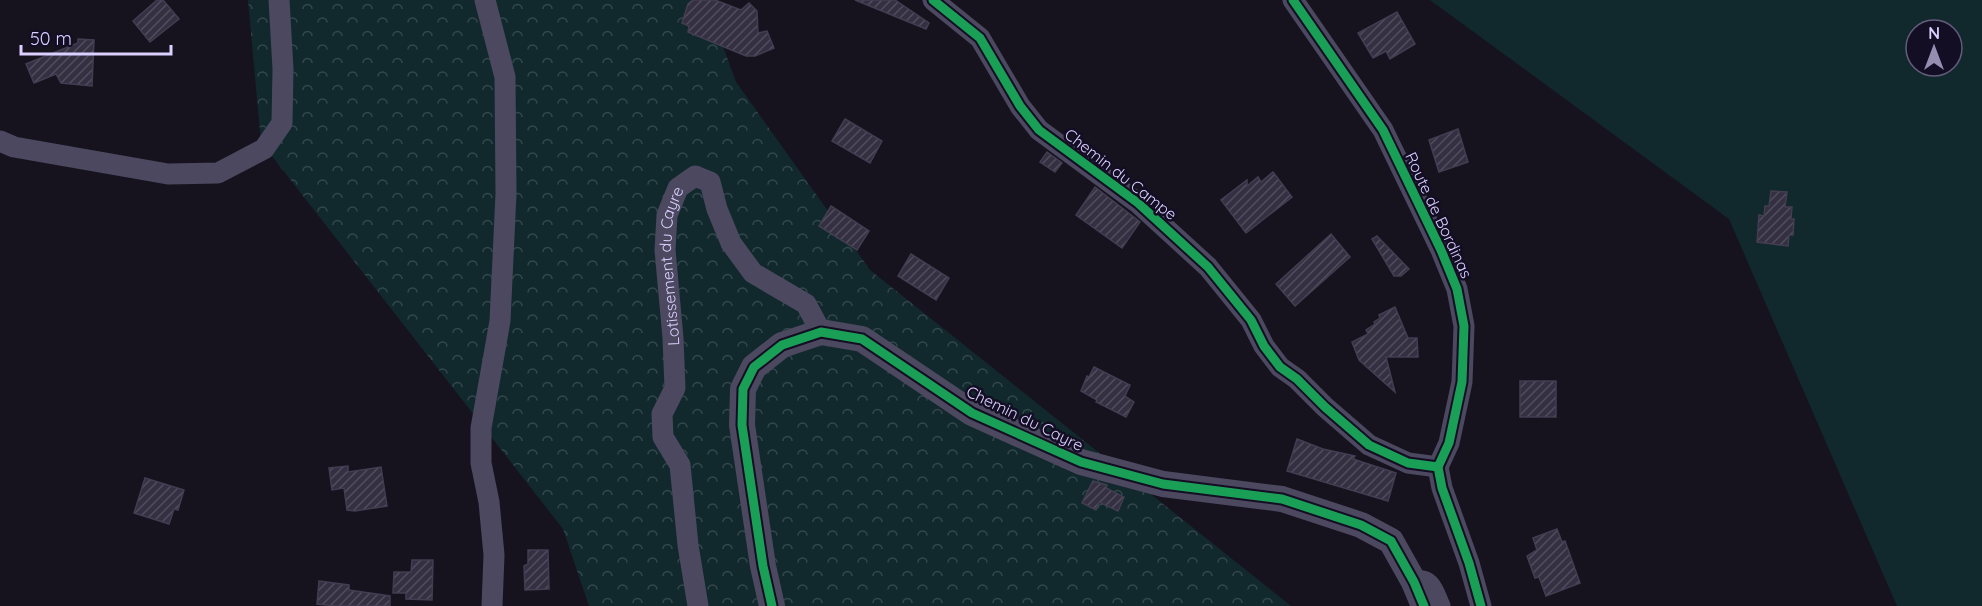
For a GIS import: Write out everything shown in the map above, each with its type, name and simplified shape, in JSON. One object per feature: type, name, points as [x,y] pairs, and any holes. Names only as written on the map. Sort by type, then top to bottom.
[{"type":"street","points":[[0,141],[14,147],[168,174],[218,173],[264,149],[282,123],[283,69],[279,0]]},
{"type":"street","points":[[485,0],[505,77],[506,194],[500,321],[481,428],[481,463],[489,502],[494,555],[492,606]]},
{"type":"street","name":"Chemin du Campe","points":[[933,0],[980,38],[1020,106],[1039,130],[1138,203],[1208,267],[1251,320],[1264,346],[1280,367],[1298,379],[1325,407],[1369,444],[1408,463],[1438,467]]},
{"type":"street","name":"Route de Bordinas","points":[[1293,0],[1383,130],[1441,250],[1457,289],[1464,327],[1462,382],[1449,443],[1438,467]]},
{"type":"street","name":"Lotissement du Cayre","points":[[698,606],[688,545],[680,465],[663,437],[662,414],[675,388],[673,338],[664,250],[667,216],[678,188],[695,176],[710,182],[717,210],[731,243],[753,273],[806,304],[820,332]]},
{"type":"street","name":"Chemin du Cayre","points":[[772,606],[763,566],[742,425],[743,389],[754,367],[782,345],[820,332],[862,339],[972,413],[1081,462],[1163,484],[1282,499],[1361,525],[1391,542],[1424,606]]},
{"type":"street","points":[[1438,467],[1442,488],[1481,606]]},
{"type":"street","points":[[1413,582],[1420,579],[1428,582],[1434,589],[1440,606]]},
{"type":"green space","points":[[248,0],[706,0],[736,82],[870,270],[1291,606],[589,606],[563,529],[261,142]]},
{"type":"green space","points":[[1430,0],[1982,0],[1982,606],[1897,606],[1729,219]]},
{"type":"building","points":[[157,0],[163,0],[179,19],[150,42],[133,21]]},
{"type":"building","points":[[693,0],[715,0],[741,10],[749,3],[757,11],[758,33],[767,31],[774,48],[755,56],[746,56],[688,32],[689,26],[682,23],[688,4]]},
{"type":"building","points":[[855,0],[895,0],[929,23],[926,29]]},
{"type":"building","points":[[1397,12],[1415,44],[1390,59],[1386,51],[1373,58],[1358,33]]},
{"type":"building","points":[[78,39],[94,40],[92,86],[61,83],[56,74],[34,83],[26,64],[78,43]]},
{"type":"building","points":[[845,119],[882,141],[870,163],[832,141]]},
{"type":"building","points":[[1458,129],[1468,162],[1439,172],[1429,140]]},
{"type":"building","points":[[1047,152],[1062,163],[1055,172],[1040,162]]},
{"type":"building","points":[[1273,172],[1292,197],[1246,233],[1221,200],[1247,180],[1247,186],[1258,177],[1261,182]]},
{"type":"building","points":[[1095,187],[1140,222],[1122,248],[1076,215]]},
{"type":"building","points":[[1771,191],[1787,192],[1785,207],[1792,207],[1793,235],[1789,235],[1788,246],[1757,242],[1759,215],[1764,216],[1765,206],[1769,206]]},
{"type":"building","points":[[831,206],[869,231],[857,250],[819,226]]},
{"type":"building","points":[[1331,234],[1350,257],[1295,306],[1276,284]]},
{"type":"building","points":[[1377,236],[1409,269],[1401,276],[1394,276],[1372,239]]},
{"type":"building","points":[[911,254],[949,278],[936,300],[898,276]]},
{"type":"building","points":[[1395,307],[1408,338],[1417,338],[1418,357],[1386,357],[1395,392],[1359,360],[1352,342],[1368,334],[1366,330],[1375,324],[1374,322],[1380,318],[1379,315]]},
{"type":"building","points":[[1094,367],[1130,385],[1125,396],[1134,402],[1126,417],[1096,402],[1097,400],[1081,391],[1087,376],[1089,377]]},
{"type":"building","points":[[1520,381],[1556,381],[1556,417],[1520,417]]},
{"type":"building","points":[[1297,439],[1323,449],[1355,456],[1353,459],[1396,473],[1388,501],[1287,471]]},
{"type":"building","points":[[348,466],[348,472],[381,467],[387,506],[347,510],[344,488],[332,490],[329,468]]},
{"type":"building","points":[[145,478],[184,490],[178,510],[174,509],[169,524],[134,513]]},
{"type":"building","points":[[1093,481],[1107,485],[1106,488],[1124,497],[1118,511],[1099,502],[1096,510],[1082,503]]},
{"type":"building","points":[[1557,529],[1562,542],[1565,541],[1580,583],[1546,596],[1539,577],[1535,578],[1527,556],[1537,550],[1533,538]]},
{"type":"building","points":[[528,550],[548,550],[549,589],[525,590],[524,566],[528,564]]},
{"type":"building","points":[[412,560],[433,560],[432,600],[406,599],[406,593],[393,593],[394,572],[411,572]]},
{"type":"building","points":[[319,581],[349,585],[349,590],[390,596],[390,606],[317,604]]},
{"type":"cycle path","points":[[933,0],[980,38],[1020,106],[1039,130],[1138,203],[1208,267],[1251,320],[1264,346],[1280,367],[1297,379],[1369,445],[1408,463],[1438,467]]},
{"type":"cycle path","points":[[1293,0],[1383,130],[1441,250],[1457,289],[1464,326],[1462,382],[1449,443],[1438,467],[1442,488],[1469,563],[1481,606]]},
{"type":"cycle path","points":[[772,606],[763,566],[742,425],[743,389],[754,367],[782,345],[821,332],[862,339],[972,413],[1081,462],[1163,484],[1282,499],[1361,525],[1391,541],[1414,582],[1424,606]]}]
